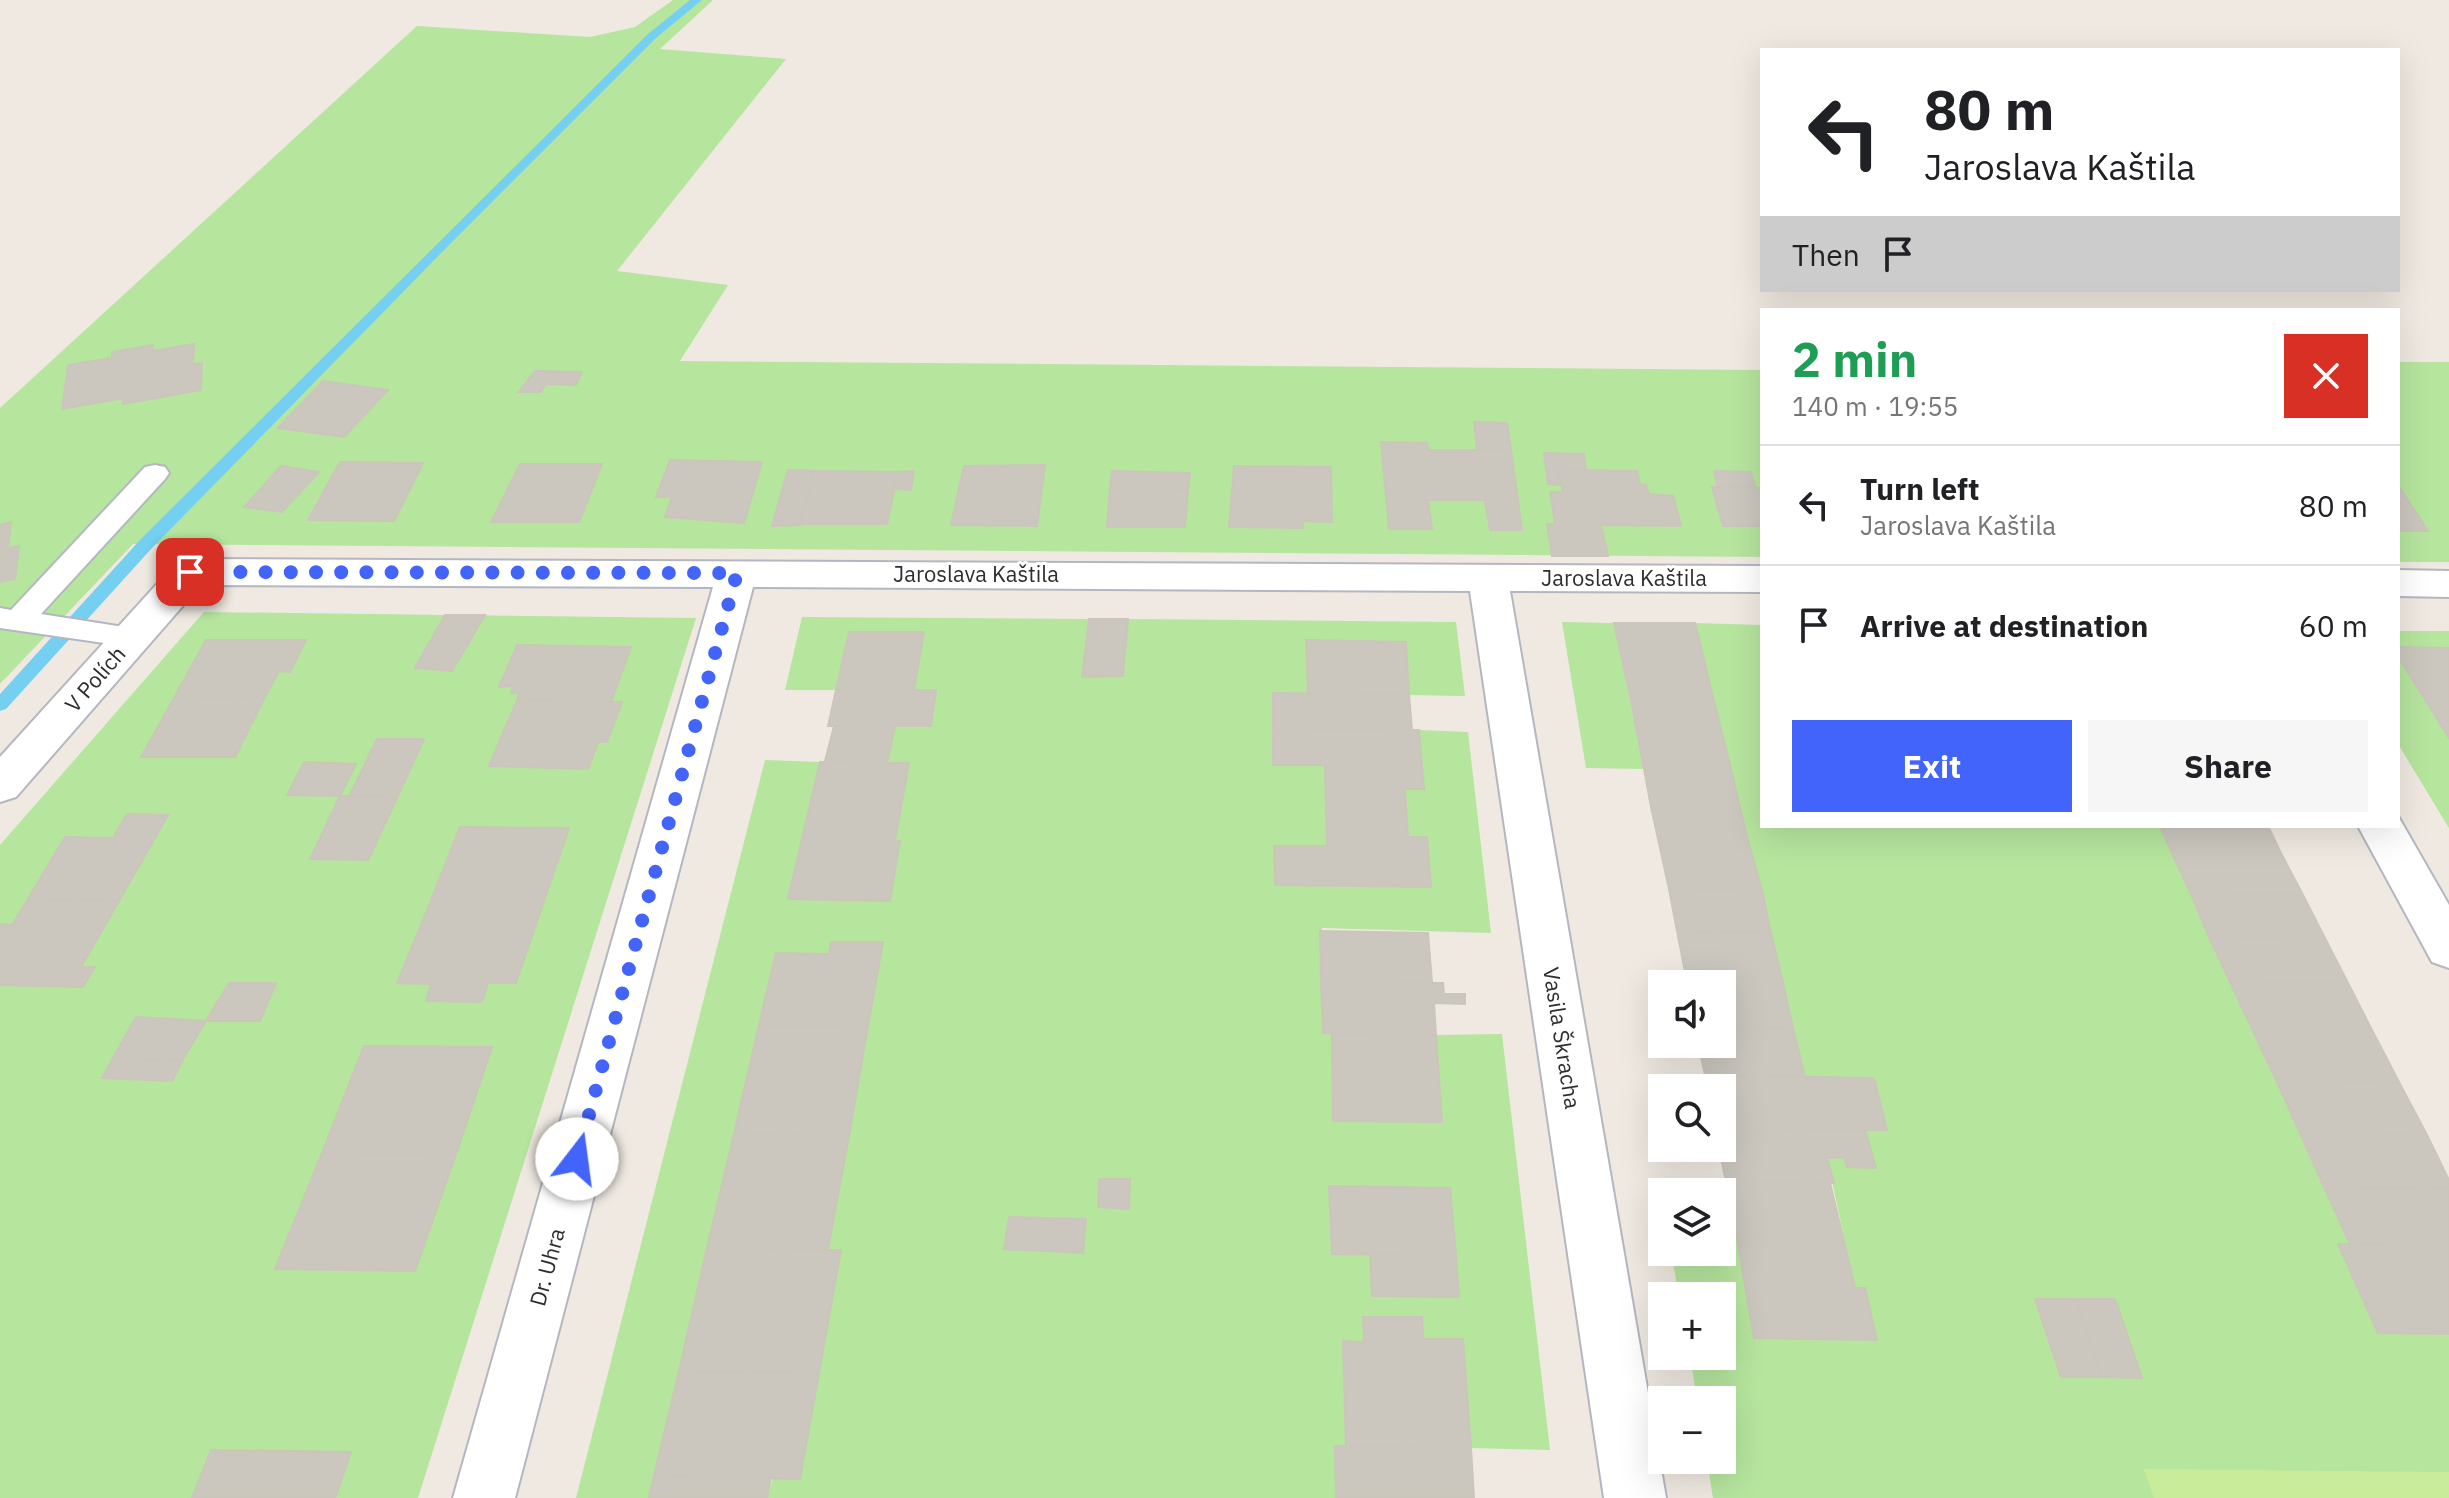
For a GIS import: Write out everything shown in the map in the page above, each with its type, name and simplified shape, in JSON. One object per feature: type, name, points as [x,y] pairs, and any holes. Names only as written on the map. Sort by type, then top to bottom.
[{"type":"street","name":"Jaroslava Kaštila","points":[[190,572],[1760,579]]},
{"type":"street","name":"V Polích","points":[[0,786],[121,636],[190,572]]},
{"type":"street","name":"Dr. Uhra","points":[[484,1498],[737,573]]},
{"type":"street","name":"Vasila Škracha","points":[[1488,577],[1635,1498]]},
{"type":"street","points":[[2400,583],[2449,584]]},
{"type":"street","points":[[2382,828],[2449,949]]},
{"type":"lane","points":[[17,620],[155,473]]},
{"type":"lane","points":[[17,620],[121,636]]},
{"type":"green space","points":[[673,0],[713,0],[660,49],[786,59],[617,271],[728,285],[680,361],[1760,370],[1760,557],[133,544],[0,684],[0,408],[417,26],[590,37],[635,27]]},
{"type":"green space","points":[[2400,362],[2449,362],[2449,562],[2400,562]]},
{"type":"green space","points":[[204,612],[696,618],[418,1498],[0,1498],[0,985],[83,987],[94,967],[81,967],[167,816],[113,838],[65,837],[12,925],[0,924],[0,845]],"holes":[[[206,640],[306,641],[290,671],[279,671],[235,757]],[[517,645],[631,647],[611,702],[622,703],[607,742],[598,742],[587,769],[489,766],[519,693],[511,693],[513,686],[499,686]],[[460,827],[569,828],[516,983],[488,983],[482,1002],[426,1001],[431,984],[398,983]],[[136,1017],[205,1021],[172,1080],[102,1077]],[[365,1046],[491,1048],[415,1271],[275,1269]]]},
{"type":"green space","points":[[802,617],[1089,619],[1082,677],[1123,676],[1128,619],[1456,622],[1465,696],[1409,695],[1405,642],[1306,641],[1308,693],[1273,694],[1273,764],[1325,765],[1327,846],[1274,846],[1275,884],[1431,887],[1427,837],[1408,837],[1405,789],[1424,789],[1419,730],[1468,732],[1491,933],[1322,928],[1323,1033],[1333,1031],[1334,1121],[1441,1122],[1436,1035],[1502,1034],[1550,1450],[1471,1448],[1463,1339],[1423,1339],[1422,1317],[1363,1317],[1364,1342],[1343,1342],[1346,1446],[1335,1446],[1336,1498],[767,1498],[841,1250],[828,1249],[883,943],[832,942],[829,954],[776,953],[649,1498],[576,1498],[765,760],[820,762],[789,899],[890,901],[900,841],[895,840],[909,763],[887,763],[895,726],[931,726],[936,690],[785,690]],"holes":[[[1330,1187],[1450,1188],[1459,1297],[1373,1296],[1370,1254],[1332,1254]],[[1009,1217],[1086,1219],[1082,1253],[1004,1249]]]},
{"type":"green space","points":[[1562,622],[1614,623],[1644,769],[1586,768]]},
{"type":"green space","points":[[1695,623],[1760,625],[1760,828],[2161,828],[2350,1244],[2338,1244],[2449,1334],[2449,1498],[1713,1498],[1709,1474],[1736,1474],[1736,1386],[1695,1386],[1692,1370],[1736,1370],[1736,1282],[1676,1282],[1674,1266],[1736,1266],[1737,1239],[1754,1337],[1855,1288],[1827,1158],[1844,1157],[1848,1167],[1876,1168],[1865,1130],[1887,1129],[1874,1078],[1805,1077]]},
{"type":"green space","points":[[2400,631],[2449,631],[2449,648],[2400,647]]},
{"type":"green space","points":[[2400,660],[2449,738],[2449,828],[2400,747]]},
{"type":"green space","points":[[2144,1469],[2449,1472],[2449,1498],[2154,1498]]},
{"type":"building","points":[[194,344],[193,364],[202,363],[201,390],[123,404],[124,398],[62,409],[68,365],[112,358],[112,352],[153,345],[152,351]]},
{"type":"building","points":[[535,371],[582,372],[576,385],[546,384],[541,392],[519,392]]},
{"type":"building","points":[[323,381],[388,390],[344,437],[278,428]]},
{"type":"building","points":[[1474,422],[1507,423],[1511,450],[1477,449]]},
{"type":"building","points":[[1381,442],[1427,443],[1429,450],[1511,450],[1522,530],[1490,530],[1485,500],[1428,500],[1432,529],[1389,529]]},
{"type":"building","points":[[1544,453],[1584,454],[1586,471],[1559,470],[1561,485],[1548,484]]},
{"type":"building","points":[[670,460],[762,462],[744,523],[665,517],[672,497],[656,497]]},
{"type":"building","points":[[340,462],[423,463],[394,521],[308,520]]},
{"type":"building","points":[[520,464],[602,464],[579,522],[491,522]]},
{"type":"building","points":[[1045,465],[1037,526],[951,525],[964,466]]},
{"type":"building","points":[[281,466],[319,472],[282,512],[244,507]]},
{"type":"building","points":[[1234,466],[1331,467],[1332,522],[1303,521],[1303,528],[1229,527]]},
{"type":"building","points":[[788,470],[814,471],[800,525],[772,526]]},
{"type":"building","points":[[1559,470],[1637,471],[1640,484],[1646,485],[1649,494],[1673,496],[1681,526],[1601,525],[1608,556],[1552,556],[1547,524],[1555,524],[1550,492],[1563,492]]},
{"type":"building","points":[[814,471],[898,472],[887,524],[800,524]]},
{"type":"building","points":[[914,471],[911,490],[895,489],[898,472]]},
{"type":"building","points":[[1112,471],[1190,473],[1188,489],[1110,488]]},
{"type":"building","points":[[1714,471],[1751,472],[1755,486],[1717,485]]},
{"type":"building","points":[[1712,487],[1760,488],[1760,526],[1723,526]]},
{"type":"building","points":[[1110,488],[1188,489],[1185,527],[1107,527]]},
{"type":"building","points":[[2400,488],[2428,531],[2400,531]]},
{"type":"building","points":[[11,522],[8,548],[19,546],[15,579],[0,582],[0,525]]},
{"type":"building","points":[[445,615],[485,615],[452,671],[415,668]]},
{"type":"building","points":[[1089,619],[1128,619],[1123,676],[1082,677]]},
{"type":"building","points":[[1614,623],[1695,623],[1713,697],[1630,696]]},
{"type":"building","points":[[849,632],[924,632],[914,690],[836,690]]},
{"type":"building","points":[[206,640],[306,640],[290,672],[279,671],[265,697],[174,698]]},
{"type":"building","points":[[1306,640],[1406,642],[1409,695],[1308,693]]},
{"type":"building","points":[[517,645],[631,647],[611,702],[517,700],[519,693],[511,693],[513,686],[499,687]]},
{"type":"building","points":[[2400,647],[2449,648],[2449,704],[2428,704],[2400,660]]},
{"type":"building","points":[[836,690],[936,690],[931,726],[828,726]]},
{"type":"building","points":[[1273,693],[1409,695],[1412,730],[1273,729]]},
{"type":"building","points":[[1630,696],[1713,697],[1731,769],[1644,769]]},
{"type":"building","points":[[265,697],[235,757],[141,757],[174,698]]},
{"type":"building","points":[[517,700],[622,702],[607,742],[598,742],[588,769],[489,766]]},
{"type":"building","points":[[2428,704],[2449,704],[2449,738]]},
{"type":"building","points":[[834,726],[895,726],[887,763],[825,761]]},
{"type":"building","points":[[1273,729],[1419,730],[1424,789],[1405,789],[1406,806],[1326,805],[1325,765],[1273,765]]},
{"type":"building","points":[[377,739],[424,739],[398,796],[350,795]]},
{"type":"building","points":[[304,762],[356,764],[340,796],[287,795]]},
{"type":"building","points":[[820,762],[909,763],[895,840],[802,839]]},
{"type":"building","points":[[1644,769],[1731,769],[1740,808],[1651,807]]},
{"type":"building","points":[[340,796],[398,796],[368,860],[310,859]]},
{"type":"building","points":[[1326,805],[1406,806],[1408,837],[1427,837],[1431,887],[1275,885],[1274,846],[1327,846]]},
{"type":"building","points":[[1651,807],[1740,808],[1750,848],[1660,848]]},
{"type":"building","points":[[127,814],[168,815],[119,901],[28,899],[65,837],[113,838]]},
{"type":"building","points":[[460,827],[569,828],[543,904],[430,903]]},
{"type":"building","points":[[2161,828],[2269,828],[2281,853],[2171,851]]},
{"type":"building","points":[[802,839],[900,841],[890,901],[788,899]]},
{"type":"building","points":[[1660,848],[1750,848],[1762,890],[1669,889]]},
{"type":"building","points":[[2171,851],[2281,853],[2303,895],[2191,894]]},
{"type":"building","points":[[1669,889],[1762,890],[1771,933],[1677,931]]},
{"type":"building","points":[[2191,894],[2303,895],[2325,938],[2209,937]]},
{"type":"building","points":[[28,899],[119,901],[81,967],[95,967],[83,987],[0,985],[0,924],[12,925]]},
{"type":"building","points":[[430,903],[543,904],[516,983],[488,983],[482,1002],[426,1001],[431,984],[397,983]]},
{"type":"building","points":[[1320,931],[1428,933],[1432,982],[1321,981]]},
{"type":"building","points":[[1677,931],[1771,933],[1782,979],[1736,978],[1736,970],[1685,970]]},
{"type":"building","points":[[2209,937],[2325,938],[2348,983],[2230,982]]},
{"type":"building","points":[[831,942],[883,942],[868,1026],[759,1025],[776,953],[829,954]]},
{"type":"building","points":[[1736,978],[1782,979],[1793,1028],[1736,1026]]},
{"type":"building","points":[[1321,981],[1443,983],[1444,994],[1465,994],[1465,1004],[1434,1003],[1436,1035],[1323,1033]]},
{"type":"building","points":[[2230,982],[2348,983],[2373,1032],[2253,1031]]},
{"type":"building","points":[[229,983],[276,983],[260,1021],[206,1021]]},
{"type":"building","points":[[136,1017],[206,1021],[182,1061],[113,1058]]},
{"type":"building","points":[[759,1025],[868,1026],[849,1136],[734,1134]]},
{"type":"building","points":[[1736,1026],[1793,1028],[1805,1077],[1736,1074],[1705,1074],[1701,1058],[1736,1058]]},
{"type":"building","points":[[2253,1031],[2373,1032],[2399,1082],[2276,1080]]},
{"type":"building","points":[[1332,1033],[1436,1035],[1442,1122],[1333,1121]]},
{"type":"building","points":[[364,1046],[492,1047],[456,1154],[322,1153]]},
{"type":"building","points":[[113,1058],[182,1061],[172,1081],[102,1078]]},
{"type":"building","points":[[1736,1076],[1874,1078],[1887,1130],[1736,1128]]},
{"type":"building","points":[[2276,1080],[2399,1082],[2427,1135],[2300,1133]]},
{"type":"building","points":[[1736,1128],[1865,1130],[1876,1168],[1847,1167],[1844,1157],[1827,1158],[1834,1183],[1736,1182],[1736,1178],[1725,1178],[1722,1162],[1736,1162]]},
{"type":"building","points":[[2300,1133],[2427,1135],[2449,1180],[2449,1188],[2324,1187]]},
{"type":"building","points":[[734,1134],[849,1136],[828,1249],[707,1248]]},
{"type":"building","points":[[322,1153],[456,1154],[415,1271],[275,1269]]},
{"type":"building","points":[[1099,1179],[1130,1179],[1129,1209],[1098,1207]]},
{"type":"building","points":[[1736,1182],[1830,1183],[1844,1241],[1737,1239]]},
{"type":"building","points":[[1329,1186],[1450,1188],[1456,1256],[1332,1254]]},
{"type":"building","points":[[2324,1187],[2449,1188],[2449,1246],[2350,1244]]},
{"type":"building","points":[[1009,1217],[1086,1219],[1083,1253],[1004,1249]]},
{"type":"building","points":[[1737,1239],[1844,1241],[1855,1288],[1865,1288],[1877,1340],[1754,1338]]},
{"type":"building","points":[[2338,1244],[2449,1246],[2449,1334],[2378,1333]]},
{"type":"building","points":[[707,1248],[841,1250],[819,1373],[679,1371]]},
{"type":"building","points":[[1370,1254],[1456,1256],[1459,1297],[1372,1296]]},
{"type":"building","points":[[2035,1299],[2075,1299],[2101,1377],[2061,1377]]},
{"type":"building","points":[[2075,1299],[2115,1299],[2142,1378],[2101,1377]]},
{"type":"building","points":[[1363,1317],[1422,1317],[1423,1339],[1463,1339],[1471,1448],[1346,1446],[1343,1341],[1364,1342]]},
{"type":"building","points":[[679,1371],[819,1373],[800,1479],[654,1476]]},
{"type":"building","points":[[1335,1446],[1471,1448],[1474,1498],[1336,1498]]},
{"type":"building","points":[[211,1450],[351,1452],[335,1498],[192,1498]]},
{"type":"building","points":[[654,1476],[771,1478],[767,1498],[649,1498]]},
{"type":"waterway","points":[[0,705],[146,544],[443,243],[652,36],[697,0]]},
{"type":"route","points":[[190,572],[737,573],[577,1159]]}]
